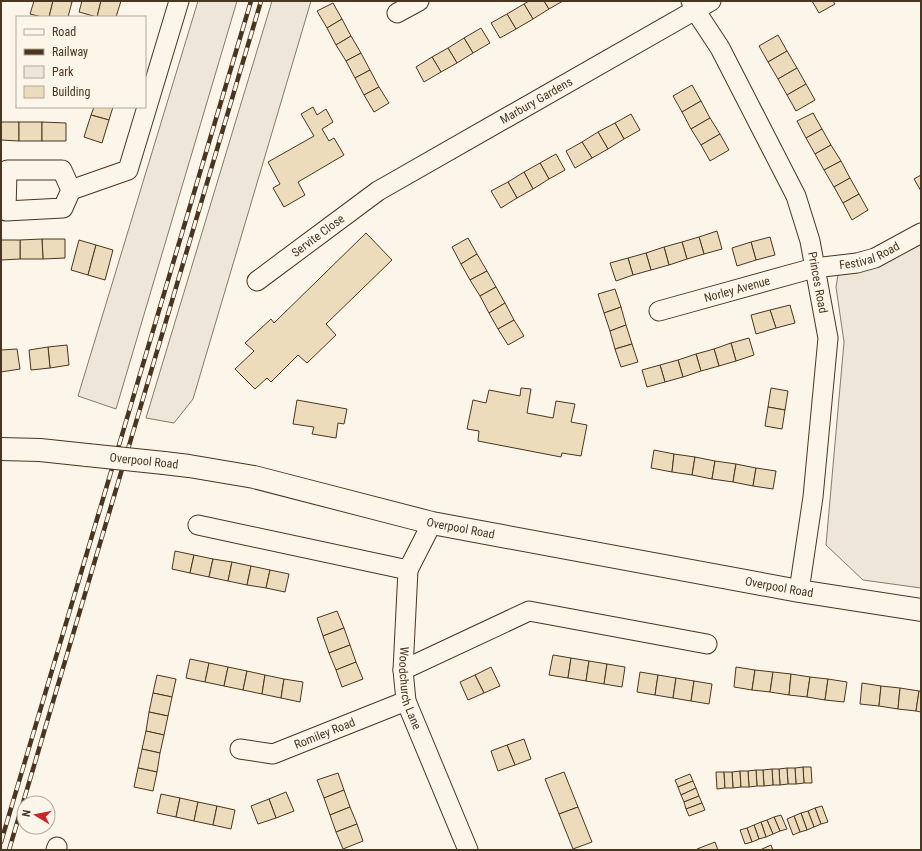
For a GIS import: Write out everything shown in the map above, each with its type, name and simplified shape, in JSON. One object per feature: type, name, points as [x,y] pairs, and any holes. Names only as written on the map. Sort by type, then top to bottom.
[{"type":"main road","name":"Overpool Road","points":[[1,449],[40,450],[87,454],[190,466],[254,477],[432,523],[799,591],[921,610]]},
{"type":"street","points":[[71,190],[128,170],[179,1]]},
{"type":"street","points":[[397,13],[419,1]]},
{"type":"street","name":"Marbury Gardens","points":[[378,190],[699,4]]},
{"type":"street","name":"Princes Road","points":[[699,4],[796,196],[810,241],[828,338],[813,497],[799,591]]},
{"type":"street","name":"Servite Close","points":[[257,281],[378,190]]},
{"type":"street","name":"Festival Road","points":[[814,268],[857,263],[875,258],[921,233]]},
{"type":"street","name":"Norley Avenue","points":[[659,311],[814,268]]},
{"type":"street","name":"Woodchurch Lane","points":[[432,523],[408,570],[402,670],[406,701],[468,850]]},
{"type":"street","points":[[198,525],[408,570]]},
{"type":"street","points":[[402,670],[529,611],[707,644]]},
{"type":"street","name":"Romiley Road","points":[[240,749],[274,754],[406,701]]},
{"type":"green space","points":[[198,1],[237,1],[116,409],[78,396]]},
{"type":"green space","points":[[272,1],[311,1],[193,399],[174,423],[146,418]]},
{"type":"green space","points":[[921,241],[921,588],[863,580],[826,545],[844,342],[836,287],[838,275],[871,269]]},
{"type":"building","points":[[34,1],[53,1],[49,16],[30,14]]},
{"type":"building","points":[[53,1],[72,2],[68,16],[49,16]]},
{"type":"building","points":[[82,1],[101,1],[97,16],[79,12]]},
{"type":"building","points":[[101,1],[121,1],[116,16],[97,16]]},
{"type":"building","points":[[529,1],[544,1],[549,9],[533,19],[524,4]]},
{"type":"building","points":[[544,1],[563,1],[549,9]]},
{"type":"building","points":[[812,1],[833,1],[835,4],[819,13]]},
{"type":"building","points":[[333,3],[342,19],[327,28],[317,11]]},
{"type":"building","points":[[524,4],[533,19],[516,29],[507,14]]},
{"type":"building","points":[[507,14],[516,29],[500,38],[491,23]]},
{"type":"building","points":[[342,19],[351,36],[336,45],[327,28]]},
{"type":"building","points":[[481,28],[490,43],[473,53],[464,38]]},
{"type":"building","points":[[778,35],[787,51],[768,62],[759,46]]},
{"type":"building","points":[[351,36],[361,53],[346,61],[336,45]]},
{"type":"building","points":[[464,38],[473,53],[457,63],[448,48]]},
{"type":"building","points":[[448,48],[457,63],[441,72],[432,57]]},
{"type":"building","points":[[787,51],[797,68],[778,79],[768,62]]},
{"type":"building","points":[[361,53],[370,70],[355,78],[346,61]]},
{"type":"building","points":[[432,57],[441,72],[424,82],[416,67]]},
{"type":"building","points":[[797,68],[806,84],[787,95],[778,79]]},
{"type":"building","points":[[370,70],[379,87],[364,95],[355,78]]},
{"type":"building","points":[[806,84],[815,100],[796,111],[787,95]]},
{"type":"building","points":[[692,85],[701,101],[682,112],[673,96]]},
{"type":"building","points":[[379,87],[389,103],[374,112],[364,95]]},
{"type":"building","points":[[701,101],[710,118],[691,129],[682,112]]},
{"type":"building","points":[[313,107],[317,115],[326,109],[333,122],[322,129],[329,141],[334,138],[344,155],[298,182],[305,195],[284,207],[273,188],[280,184],[268,162],[314,136],[301,114]]},
{"type":"building","points":[[94,108],[113,108],[109,120],[91,115]]},
{"type":"building","points":[[813,113],[822,129],[806,138],[797,121]]},
{"type":"building","points":[[631,114],[640,130],[624,139],[615,123]]},
{"type":"building","points":[[91,115],[109,120],[102,143],[84,137]]},
{"type":"building","points":[[710,118],[720,134],[701,145],[691,129]]},
{"type":"building","points":[[1,122],[19,122],[19,141],[1,140]]},
{"type":"building","points":[[19,122],[42,122],[42,141],[19,141]]},
{"type":"building","points":[[42,122],[66,123],[66,141],[42,141]]},
{"type":"building","points":[[615,123],[624,139],[608,149],[598,132]]},
{"type":"building","points":[[822,129],[831,145],[815,154],[806,138]]},
{"type":"building","points":[[598,132],[608,149],[592,158],[582,142]]},
{"type":"building","points":[[720,134],[729,150],[710,161],[701,145]]},
{"type":"building","points":[[582,142],[592,158],[575,168],[566,151]]},
{"type":"building","points":[[831,145],[841,161],[824,170],[815,154]]},
{"type":"building","points":[[556,154],[565,170],[549,179],[540,163]]},
{"type":"building","points":[[841,161],[850,178],[834,187],[824,170]]},
{"type":"building","points":[[540,163],[549,179],[533,189],[524,172]]},
{"type":"building","points":[[524,172],[533,189],[517,198],[508,182]]},
{"type":"building","points":[[921,175],[921,191],[914,179]]},
{"type":"building","points":[[850,178],[859,194],[843,203],[834,187]]},
{"type":"building","points":[[508,182],[517,198],[501,208],[491,191]]},
{"type":"building","points":[[859,194],[868,210],[852,220],[843,203]]},
{"type":"building","points":[[717,231],[722,249],[704,254],[699,237]]},
{"type":"building","points":[[366,233],[392,260],[326,324],[336,335],[307,363],[298,355],[271,382],[267,378],[255,389],[235,369],[254,351],[245,343],[271,319],[274,323]]},
{"type":"building","points":[[699,237],[704,254],[687,259],[682,242]]},
{"type":"building","points":[[770,237],[775,255],[756,260],[751,242]]},
{"type":"building","points":[[468,238],[477,254],[461,264],[452,247]]},
{"type":"building","points":[[42,239],[65,239],[65,258],[43,259]]},
{"type":"building","points":[[42,239],[43,259],[20,259],[20,240]]},
{"type":"building","points":[[1,240],[20,240],[20,259],[1,260]]},
{"type":"building","points":[[79,240],[96,245],[88,275],[71,270]]},
{"type":"building","points":[[682,242],[687,259],[669,265],[664,247]]},
{"type":"building","points":[[751,242],[756,260],[737,266],[732,248]]},
{"type":"building","points":[[96,245],[113,250],[105,280],[88,275]]},
{"type":"building","points":[[664,247],[669,265],[651,270],[646,253]]},
{"type":"building","points":[[646,253],[651,270],[633,275],[628,258]]},
{"type":"building","points":[[477,254],[487,271],[470,280],[461,264]]},
{"type":"building","points":[[628,258],[633,275],[616,281],[610,263]]},
{"type":"building","points":[[487,271],[496,287],[480,296],[470,280]]},
{"type":"building","points":[[496,287],[505,303],[489,313],[480,296]]},
{"type":"building","points":[[615,289],[621,307],[604,313],[598,294]]},
{"type":"building","points":[[505,303],[514,320],[498,329],[489,313]]},
{"type":"building","points":[[790,305],[795,323],[776,328],[770,310]]},
{"type":"building","points":[[621,307],[626,325],[610,331],[604,313]]},
{"type":"building","points":[[770,310],[776,328],[756,334],[751,315]]},
{"type":"building","points":[[514,320],[524,336],[508,345],[498,329]]},
{"type":"building","points":[[626,325],[632,344],[615,349],[610,331]]},
{"type":"building","points":[[749,338],[754,355],[736,361],[731,343]]},
{"type":"building","points":[[731,343],[736,361],[719,366],[714,349]]},
{"type":"building","points":[[632,344],[638,362],[621,367],[615,349]]},
{"type":"building","points":[[67,345],[69,365],[50,368],[48,347]]},
{"type":"building","points":[[48,347],[50,368],[31,370],[29,350]]},
{"type":"building","points":[[17,349],[20,369],[1,372],[1,350]]},
{"type":"building","points":[[714,349],[719,366],[701,371],[696,354]]},
{"type":"building","points":[[696,354],[701,371],[683,377],[678,360]]},
{"type":"building","points":[[678,360],[683,377],[665,382],[660,365]]},
{"type":"building","points":[[660,365],[665,382],[647,387],[642,370]]},
{"type":"building","points":[[521,388],[531,389],[527,413],[553,418],[556,401],[575,404],[571,422],[587,425],[581,456],[562,453],[561,457],[478,441],[479,431],[467,429],[473,400],[486,403],[489,390],[520,396]]},
{"type":"building","points":[[771,388],[788,391],[785,410],[768,407]]},
{"type":"building","points":[[297,400],[347,409],[344,424],[338,423],[336,438],[312,434],[314,427],[293,424]]},
{"type":"building","points":[[768,407],[785,410],[782,429],[765,426]]},
{"type":"building","points":[[654,450],[674,454],[672,472],[651,468]]},
{"type":"building","points":[[674,454],[695,457],[692,475],[672,472]]},
{"type":"building","points":[[695,457],[715,461],[712,479],[692,475]]},
{"type":"building","points":[[715,461],[736,464],[733,482],[712,479]]},
{"type":"building","points":[[736,464],[756,468],[753,486],[733,482]]},
{"type":"building","points":[[756,468],[776,471],[773,489],[753,486]]},
{"type":"building","points":[[175,551],[194,555],[190,573],[172,569]]},
{"type":"building","points":[[194,555],[213,559],[209,577],[190,573]]},
{"type":"building","points":[[213,559],[232,562],[228,581],[209,577]]},
{"type":"building","points":[[232,562],[251,566],[247,585],[228,581]]},
{"type":"building","points":[[251,566],[270,570],[266,588],[247,585]]},
{"type":"building","points":[[270,570],[289,574],[285,592],[266,588]]},
{"type":"building","points":[[337,611],[344,628],[323,636],[317,618]]},
{"type":"building","points":[[344,628],[350,645],[329,653],[323,636]]},
{"type":"building","points":[[350,645],[356,662],[336,670],[329,653]]},
{"type":"building","points":[[553,655],[571,658],[568,678],[549,675]]},
{"type":"building","points":[[571,658],[589,661],[586,681],[568,678]]},
{"type":"building","points":[[190,659],[209,663],[205,682],[186,678]]},
{"type":"building","points":[[589,661],[607,664],[604,684],[586,681]]},
{"type":"building","points":[[356,662],[363,679],[342,687],[336,670]]},
{"type":"building","points":[[209,663],[228,667],[224,686],[205,682]]},
{"type":"building","points":[[607,664],[625,667],[622,687],[604,684]]},
{"type":"building","points":[[228,667],[247,671],[243,690],[224,686]]},
{"type":"building","points":[[491,667],[500,686],[484,693],[475,675]]},
{"type":"building","points":[[736,667],[755,670],[752,690],[734,687]]},
{"type":"building","points":[[755,670],[773,672],[770,692],[752,690]]},
{"type":"building","points":[[247,671],[265,675],[262,694],[243,690]]},
{"type":"building","points":[[640,672],[658,675],[655,695],[637,692]]},
{"type":"building","points":[[773,672],[791,674],[789,695],[770,692]]},
{"type":"building","points":[[791,674],[810,677],[807,697],[789,695]]},
{"type":"building","points":[[157,675],[176,679],[172,697],[153,693]]},
{"type":"building","points":[[265,675],[284,679],[281,698],[262,694]]},
{"type":"building","points":[[475,675],[484,693],[468,700],[460,682]]},
{"type":"building","points":[[658,675],[676,678],[673,698],[655,695]]},
{"type":"building","points":[[810,677],[828,679],[825,700],[807,697]]},
{"type":"building","points":[[676,678],[694,681],[691,701],[673,698]]},
{"type":"building","points":[[284,679],[303,682],[300,702],[281,698]]},
{"type":"building","points":[[828,679],[847,682],[844,702],[825,700]]},
{"type":"building","points":[[694,681],[712,684],[709,704],[691,701]]},
{"type":"building","points":[[862,683],[881,686],[879,706],[860,704]]},
{"type":"building","points":[[881,686],[900,688],[898,709],[879,706]]},
{"type":"building","points":[[900,688],[919,691],[916,711],[898,709]]},
{"type":"building","points":[[919,691],[921,691],[921,712],[916,711]]},
{"type":"building","points":[[153,693],[172,697],[168,716],[149,712]]},
{"type":"building","points":[[149,712],[168,716],[164,735],[146,731]]},
{"type":"building","points":[[146,731],[164,735],[160,753],[142,749]]},
{"type":"building","points":[[524,739],[531,759],[515,765],[507,745]]},
{"type":"building","points":[[507,745],[515,765],[498,771],[491,751]]},
{"type":"building","points":[[142,749],[160,753],[157,772],[138,768]]},
{"type":"building","points":[[803,767],[811,767],[812,783],[804,783]]},
{"type":"building","points":[[803,767],[804,783],[796,784],[795,768]]},
{"type":"building","points":[[138,768],[157,772],[153,791],[134,787]]},
{"type":"building","points":[[787,768],[795,768],[796,784],[788,784]]},
{"type":"building","points":[[787,768],[788,784],[780,785],[779,769]]},
{"type":"building","points":[[772,769],[779,769],[780,785],[773,785]]},
{"type":"building","points":[[772,769],[773,785],[764,786],[763,770]]},
{"type":"building","points":[[756,770],[763,770],[764,786],[757,786]]},
{"type":"building","points":[[756,770],[757,786],[749,787],[748,771]]},
{"type":"building","points":[[740,771],[741,787],[733,788],[732,772]]},
{"type":"building","points":[[740,771],[748,771],[749,787],[741,787]]},
{"type":"building","points":[[564,772],[578,807],[559,814],[545,779]]},
{"type":"building","points":[[716,772],[724,772],[725,788],[717,789]]},
{"type":"building","points":[[724,772],[732,772],[733,788],[725,788]]},
{"type":"building","points":[[338,773],[344,790],[324,798],[317,780]]},
{"type":"building","points":[[690,774],[693,781],[678,787],[675,780]]},
{"type":"building","points":[[693,781],[696,788],[681,795],[678,787]]},
{"type":"building","points":[[696,788],[699,796],[684,802],[681,795]]},
{"type":"building","points":[[344,790],[350,807],[330,815],[324,798]]},
{"type":"building","points":[[286,792],[294,811],[276,818],[269,799]]},
{"type":"building","points":[[161,794],[180,798],[176,817],[157,813]]},
{"type":"building","points":[[699,796],[702,803],[686,809],[684,802]]},
{"type":"building","points":[[180,798],[198,802],[194,821],[176,817]]},
{"type":"building","points":[[269,799],[276,818],[258,824],[251,806]]},
{"type":"building","points":[[198,802],[217,806],[213,825],[194,821]]},
{"type":"building","points":[[702,803],[705,810],[689,816],[686,809]]},
{"type":"building","points":[[217,806],[235,810],[231,829],[213,825]]},
{"type":"building","points":[[822,806],[828,822],[821,824],[815,808]]},
{"type":"building","points":[[350,807],[357,824],[336,832],[330,815]]},
{"type":"building","points":[[578,807],[592,842],[573,849],[559,814]]},
{"type":"building","points":[[815,808],[821,824],[814,827],[808,811]]},
{"type":"building","points":[[808,811],[814,827],[807,830],[801,813]]},
{"type":"building","points":[[801,813],[807,830],[800,832],[794,816]]},
{"type":"building","points":[[781,815],[787,829],[780,831],[774,817]]},
{"type":"building","points":[[794,816],[800,832],[793,835],[787,819]]},
{"type":"building","points":[[774,817],[780,831],[773,834],[767,820]]},
{"type":"building","points":[[767,820],[773,834],[766,837],[761,822]]},
{"type":"building","points":[[761,822],[766,837],[759,839],[754,825]]},
{"type":"building","points":[[357,824],[363,841],[343,849],[336,832]]},
{"type":"building","points":[[754,825],[759,839],[752,842],[747,828]]},
{"type":"building","points":[[747,828],[752,842],[745,844],[740,830]]},
{"type":"building","points":[[715,842],[718,850],[697,849]]},
{"type":"building","points":[[771,845],[773,850],[760,850]]},
{"type":"railway","points":[[1,842],[251,1]]},
{"type":"railway","points":[[9,850],[261,1]]}]
